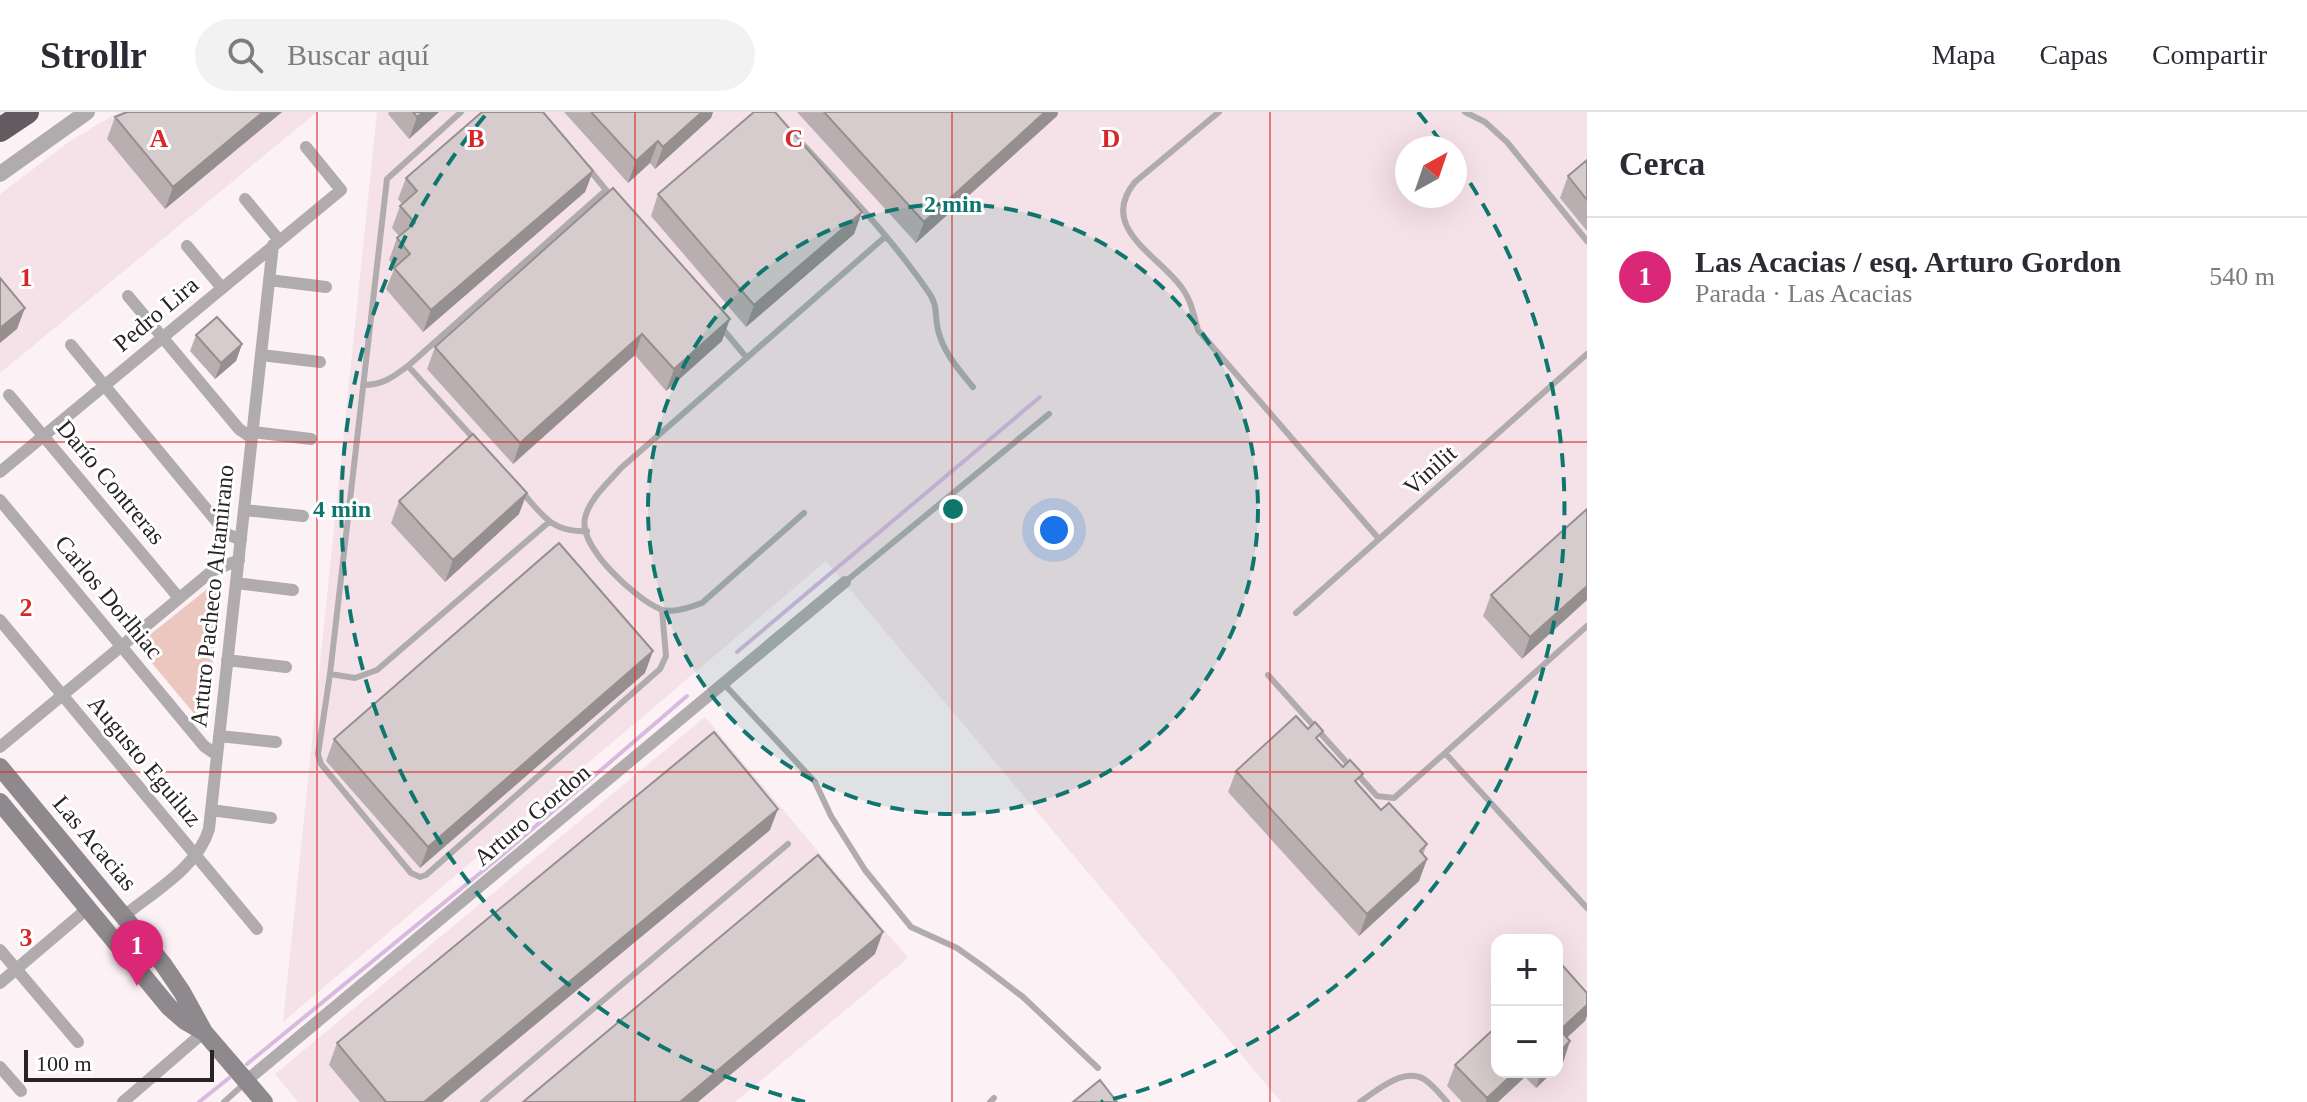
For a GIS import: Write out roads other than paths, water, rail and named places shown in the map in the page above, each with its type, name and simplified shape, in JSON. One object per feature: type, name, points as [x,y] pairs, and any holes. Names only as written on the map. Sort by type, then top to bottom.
[{"type":"highway","points":[[0,130],[26,113]]},
{"type":"main road","name":"Las Acacias","points":[[0,767],[163,964],[204,1032],[264,1102]]},
{"type":"main road","name":"Las Acacias","points":[[0,802],[176,1014],[204,1032]]},
{"type":"main road","points":[[145,978],[157,973],[163,964]]},
{"type":"street","points":[[0,174],[87,112]]},
{"type":"street","name":"Pedro Lira","points":[[0,472],[341,190],[306,147]]},
{"type":"street","points":[[245,199],[276,242]]},
{"type":"street","name":"Arturo Pacheco Altamirano","points":[[124,916],[195,856],[207,836],[269,280],[276,242]]},
{"type":"street","points":[[187,246],[222,288]]},
{"type":"street","points":[[269,280],[326,287]]},
{"type":"street","points":[[128,296],[239,429],[252,435],[311,439]]},
{"type":"street","points":[[71,345],[227,534],[241,540]]},
{"type":"street","points":[[261,355],[320,362]]},
{"type":"street","name":"Darío Contreras","points":[[9,395],[179,598]]},
{"type":"street","name":"Carlos Dorlhiac","points":[[0,500],[204,746],[217,755]]},
{"type":"street","points":[[244,510],[303,516]]},
{"type":"street","points":[[0,747],[218,566],[239,560]]},
{"type":"street","name":"Arturo Gordon","points":[[246,1081],[845,582]]},
{"type":"street","points":[[236,583],[293,590]]},
{"type":"street","name":"Augusto Eguiluz","points":[[0,620],[257,929]]},
{"type":"street","points":[[227,660],[286,667]]},
{"type":"street","points":[[219,736],[276,742]]},
{"type":"street","points":[[211,810],[271,818]]},
{"type":"street","points":[[0,983],[87,909]]},
{"type":"street","points":[[0,950],[78,1042]]},
{"type":"street","points":[[123,1102],[204,1032]]},
{"type":"street","points":[[0,1067],[21,1091]]},
{"type":"lane","points":[[461,112],[387,179],[318,754],[321,764],[411,873],[423,876],[660,669],[666,656],[662,610]]},
{"type":"lane","points":[[1219,112],[1135,182],[1126,193],[1123,217],[1132,236],[1182,288],[1198,330],[1379,539]]},
{"type":"lane","points":[[1465,112],[1485,122],[1507,142],[1587,241]]},
{"type":"lane","points":[[795,135],[886,236],[927,290],[937,307],[937,329],[944,348],[973,387]]},
{"type":"lane","points":[[578,157],[616,202]]},
{"type":"lane","points":[[364,385],[377,385],[408,366],[606,190]]},
{"type":"lane","points":[[804,513],[702,603],[681,610],[662,610],[636,593],[604,564],[589,542],[584,519],[597,496],[621,468],[886,236]]},
{"type":"lane","points":[[717,322],[747,358]]},
{"type":"lane","name":"Vinilit","points":[[1296,613],[1587,354]]},
{"type":"lane","points":[[408,366],[479,444]]},
{"type":"lane","points":[[845,582],[1049,414]]},
{"type":"lane","points":[[519,489],[549,522],[563,530],[587,531]]},
{"type":"lane","points":[[330,674],[355,678],[377,670],[549,522]]},
{"type":"lane","points":[[1268,675],[1377,796],[1394,798],[1587,626]]},
{"type":"lane","points":[[723,684],[815,782],[831,816],[865,870],[911,927],[957,948],[981,965],[1023,997],[1098,1068]]},
{"type":"lane","points":[[1445,753],[1587,908]]},
{"type":"lane","points":[[483,1102],[788,844]]},
{"type":"lane","points":[[1360,1102],[1388,1082],[1416,1076],[1427,1081],[1447,1102]]},
{"type":"lane","points":[[224,1102],[246,1081]]},
{"type":"waterway","points":[[737,652],[1040,397]]},
{"type":"waterway","points":[[247,1064],[501,856],[687,696]]},
{"type":"waterway","points":[[199,1102],[229,1078]]},
{"type":"place","name":"Las Acacias / esq. Arturo Gordon","points":[[137,986]]}]
